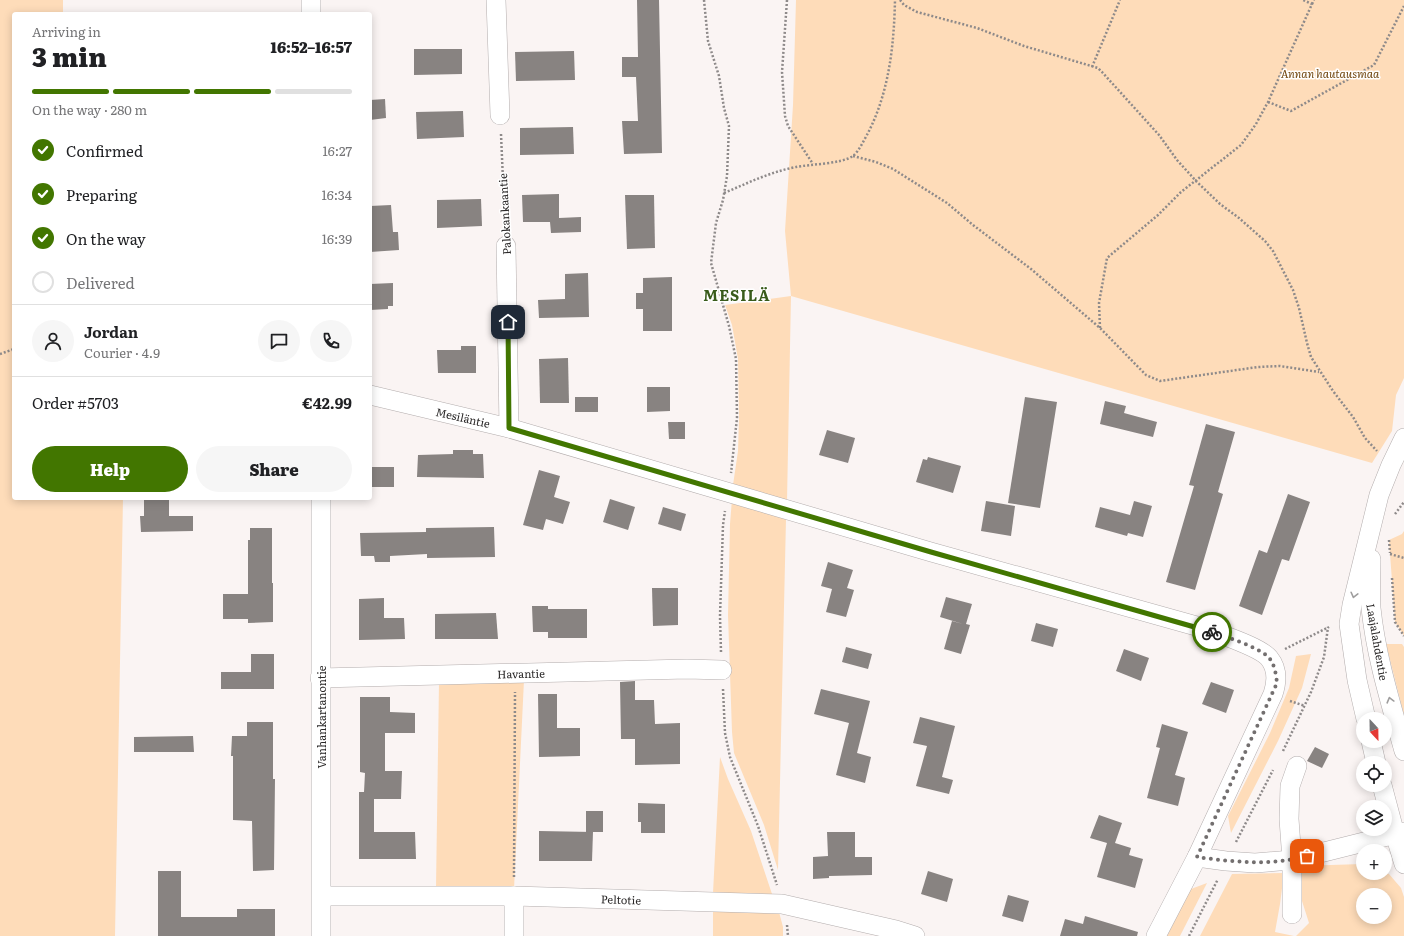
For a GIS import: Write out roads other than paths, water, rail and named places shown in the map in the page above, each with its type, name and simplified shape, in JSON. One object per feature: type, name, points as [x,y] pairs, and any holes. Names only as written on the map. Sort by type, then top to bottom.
[{"type":"street","points":[[311,0],[311,12]]},
{"type":"street","points":[[496,0],[500,115]]},
{"type":"street","name":"Palokankaantie","points":[[506,246],[509,428]]},
{"type":"street","name":"Mesiläntie","points":[[372,395],[509,428],[924,550],[1206,629],[1249,645],[1269,658],[1275,668],[1277,683],[1197,857]]},
{"type":"street","name":"Laajalahdentie","points":[[1364,712],[1357,680],[1349,624],[1352,605],[1379,495],[1404,438]]},
{"type":"street","name":"Vanhankartanontie","points":[[321,500],[320,678],[322,936]]},
{"type":"street","name":"Laajalahdentie","points":[[1370,530],[1371,605],[1373,623],[1383,677],[1404,751]]},
{"type":"street","name":"Havantie","points":[[320,678],[688,669],[722,670]]},
{"type":"street","points":[[1292,914],[1292,860],[1289,819],[1290,786],[1297,766]]},
{"type":"street","points":[[1384,792],[1399,833],[1404,864]]},
{"type":"street","points":[[1156,936],[1197,857],[1255,863],[1292,860],[1399,833]]},
{"type":"street","name":"Peltotie","points":[[322,896],[514,896],[782,904],[896,930],[915,936]]},
{"type":"street","points":[[514,896],[514,936]]},
{"type":"district","name":"MESILÄ","points":[[737,294]]},
{"type":"park label","name":"Annan hautausmaa","points":[[1330,73]]}]
